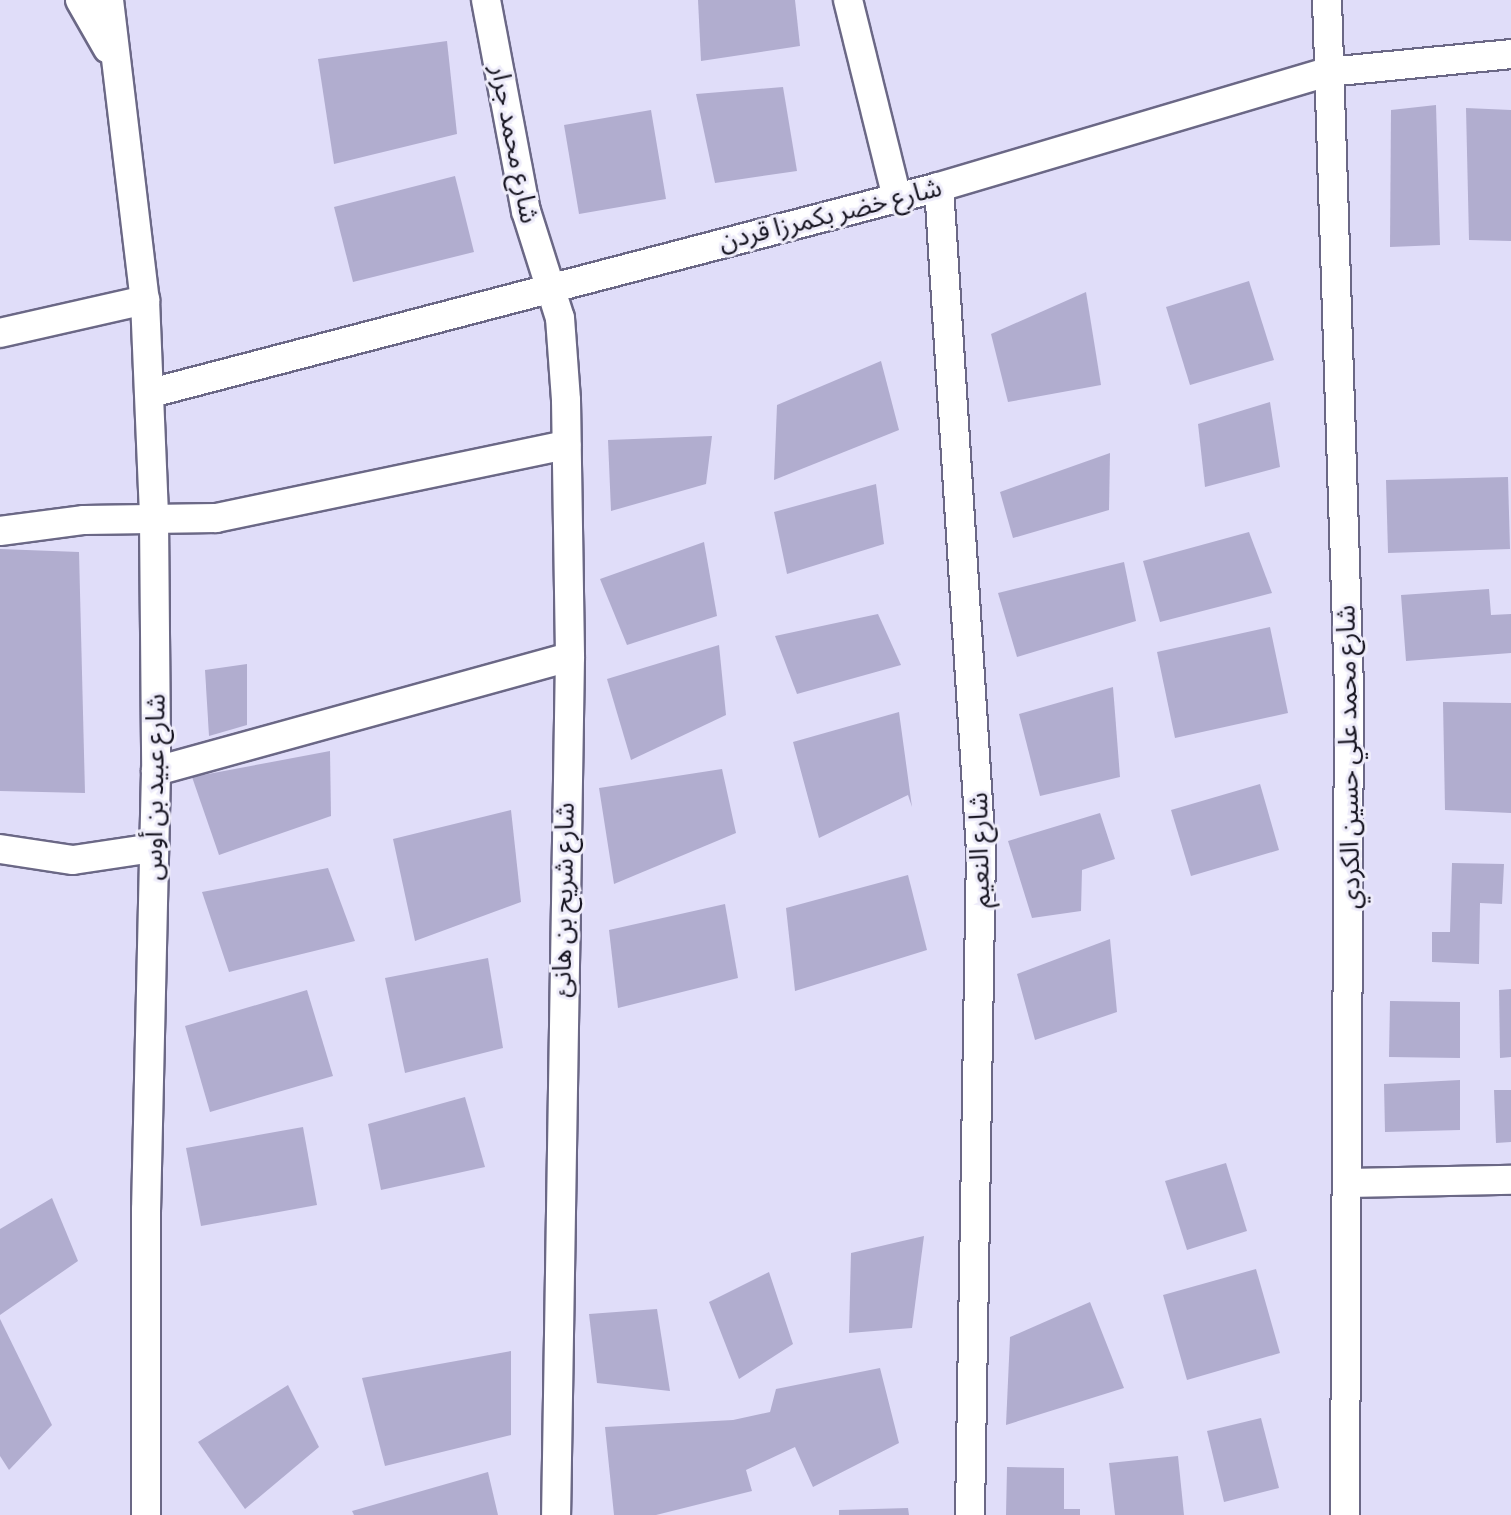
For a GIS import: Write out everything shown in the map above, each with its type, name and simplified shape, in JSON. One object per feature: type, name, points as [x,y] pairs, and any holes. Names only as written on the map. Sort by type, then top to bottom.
[{"type":"street","name":"شارع عبيد بن أوس","points":[[80,0],[113,60]]},
{"type":"street","name":"شارع عبيد بن أوس","points":[[109,0],[113,60],[145,300],[151,393],[156,771],[146,1515]]},
{"type":"street","name":"شارع محمد جرار","points":[[486,0],[526,211],[552,286]]},
{"type":"street","points":[[848,0],[897,198]]},
{"type":"street","name":"شارع محمد علي حسين الكردي","points":[[1327,0],[1349,689],[1345,1515]]},
{"type":"street","name":"شارع خضر بكمرزا قردن","points":[[151,393],[939,187],[1328,72],[1417,59],[1511,54]]},
{"type":"street","name":"شارع النعيم","points":[[939,187],[981,851],[970,1515]]},
{"type":"street","name":"شارع شريح بن هانئ","points":[[552,286],[564,352],[570,657],[556,1515]]},
{"type":"street","points":[[0,333],[145,300]]},
{"type":"street","points":[[0,531],[154,518],[216,518],[566,445]]},
{"type":"street","points":[[156,771],[570,657]]},
{"type":"street","points":[[0,849],[73,860],[153,848]]},
{"type":"street","points":[[1349,1183],[1511,1180]]},
{"type":"building","points":[[698,0],[795,0],[800,46],[701,61]]},
{"type":"building","points":[[447,41],[457,134],[334,164],[318,59]]},
{"type":"building","points":[[783,87],[797,171],[715,183],[696,94]]},
{"type":"building","points":[[1436,105],[1440,245],[1390,247],[1391,110]]},
{"type":"building","points":[[1466,108],[1511,110],[1511,241],[1469,240]]},
{"type":"building","points":[[651,110],[666,199],[579,214],[564,125]]},
{"type":"building","points":[[455,176],[474,252],[353,282],[334,207]]},
{"type":"building","points":[[1249,281],[1274,360],[1190,385],[1166,307]]},
{"type":"building","points":[[1086,292],[1101,385],[1008,402],[991,334]]},
{"type":"building","points":[[881,361],[899,430],[774,480],[777,405]]},
{"type":"building","points":[[1270,402],[1280,467],[1205,487],[1198,424]]},
{"type":"building","points":[[712,436],[706,484],[611,511],[608,440]]},
{"type":"building","points":[[1110,453],[1109,510],[1013,538],[1000,492]]},
{"type":"building","points":[[1508,477],[1510,549],[1388,553],[1386,480]]},
{"type":"building","points":[[876,484],[884,544],[787,574],[774,512]]},
{"type":"building","points":[[1249,532],[1272,593],[1160,622],[1143,561]]},
{"type":"building","points":[[704,542],[717,616],[627,645],[600,579]]},
{"type":"building","points":[[0,549],[79,552],[85,793],[0,791]]},
{"type":"building","points":[[1124,562],[1136,621],[1017,657],[998,593]]},
{"type":"building","points":[[1489,589],[1491,615],[1511,614],[1511,653],[1406,661],[1401,595]]},
{"type":"building","points":[[878,614],[901,665],[797,694],[775,636]]},
{"type":"building","points":[[1270,627],[1288,713],[1175,738],[1157,652]]},
{"type":"building","points":[[719,645],[726,715],[631,760],[607,679]]},
{"type":"building","points":[[247,664],[247,725],[209,736],[205,670]]},
{"type":"building","points":[[1113,687],[1120,777],[1040,796],[1019,714]]},
{"type":"building","points":[[1443,702],[1511,703],[1511,813],[1445,810]]},
{"type":"building","points":[[899,712],[912,807],[908,795],[819,838],[793,742]]},
{"type":"building","points":[[330,751],[331,816],[219,855],[192,777]]},
{"type":"building","points":[[722,769],[736,833],[614,884],[599,788]]},
{"type":"building","points":[[1260,784],[1279,850],[1191,876],[1171,810]]},
{"type":"building","points":[[511,810],[521,902],[415,941],[393,839]]},
{"type":"building","points":[[1100,813],[1115,859],[1082,870],[1081,911],[1032,918],[1008,841]]},
{"type":"building","points":[[1452,863],[1504,864],[1502,904],[1480,903],[1479,964],[1432,962],[1432,932],[1450,932]]},
{"type":"building","points":[[328,868],[355,941],[229,972],[202,892]]},
{"type":"building","points":[[908,875],[927,950],[795,991],[786,908]]},
{"type":"building","points":[[725,904],[738,978],[618,1008],[609,930]]},
{"type":"building","points":[[1110,939],[1117,1012],[1035,1040],[1017,974]]},
{"type":"building","points":[[488,958],[503,1048],[405,1073],[385,978]]},
{"type":"building","points":[[1511,989],[1511,1057],[1500,1058],[1499,990]]},
{"type":"building","points":[[307,990],[333,1076],[210,1112],[185,1026]]},
{"type":"building","points":[[1390,1001],[1460,1002],[1460,1058],[1389,1057]]},
{"type":"building","points":[[1460,1080],[1460,1130],[1385,1132],[1384,1084]]},
{"type":"building","points":[[1494,1090],[1511,1090],[1511,1142],[1496,1143]]},
{"type":"building","points":[[465,1097],[485,1167],[381,1190],[368,1124]]},
{"type":"building","points":[[303,1127],[317,1205],[201,1226],[186,1148]]},
{"type":"building","points":[[1226,1163],[1247,1231],[1187,1250],[1165,1181]]},
{"type":"building","points":[[52,1198],[78,1261],[0,1315],[0,1229]]},
{"type":"building","points":[[924,1236],[912,1328],[849,1333],[851,1253]]},
{"type":"building","points":[[1256,1269],[1280,1353],[1187,1380],[1163,1295]]},
{"type":"building","points":[[769,1272],[793,1344],[739,1379],[709,1302]]},
{"type":"building","points":[[1090,1302],[1124,1388],[1006,1425],[1010,1337]]},
{"type":"building","points":[[657,1309],[670,1391],[597,1383],[589,1314]]},
{"type":"building","points":[[0,1319],[52,1425],[9,1470],[0,1456]]},
{"type":"building","points":[[511,1351],[511,1435],[385,1466],[362,1378]]},
{"type":"building","points":[[880,1368],[899,1443],[813,1487],[795,1447],[746,1470],[752,1491],[656,1515],[614,1515],[605,1427],[733,1420],[770,1412],[776,1389]]},
{"type":"building","points":[[288,1385],[319,1447],[245,1509],[198,1442]]},
{"type":"building","points":[[1261,1418],[1279,1488],[1224,1502],[1207,1431]]},
{"type":"building","points":[[1178,1456],[1184,1515],[1115,1515],[1109,1463]]},
{"type":"building","points":[[1007,1467],[1064,1468],[1064,1509],[1080,1509],[1080,1515],[1006,1515]]},
{"type":"building","points":[[488,1472],[498,1515],[354,1515],[352,1511]]},
{"type":"building","points":[[908,1508],[909,1515],[839,1515],[839,1510]]}]
